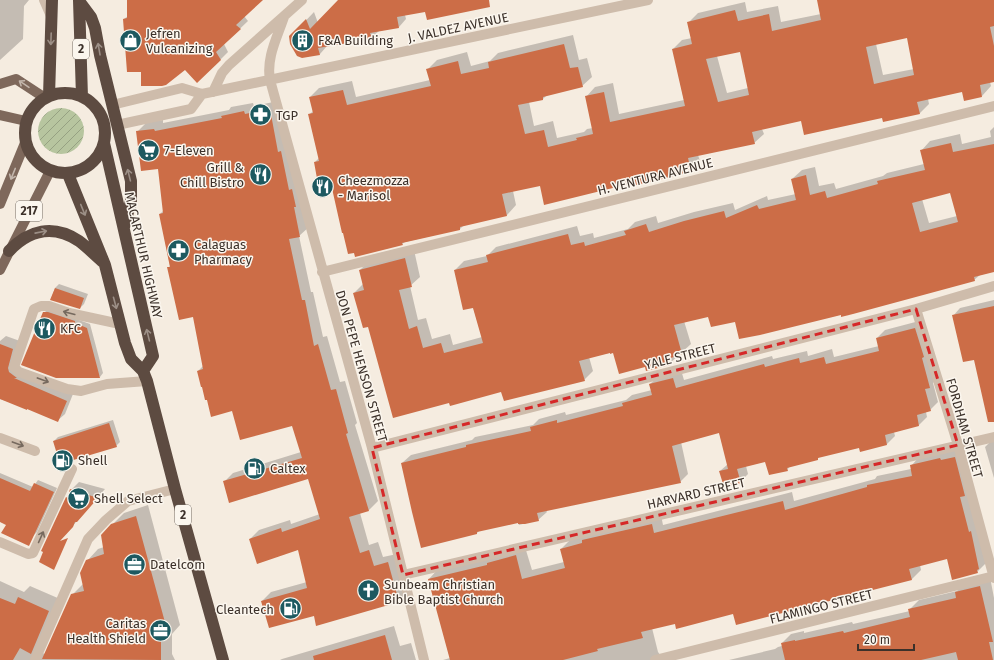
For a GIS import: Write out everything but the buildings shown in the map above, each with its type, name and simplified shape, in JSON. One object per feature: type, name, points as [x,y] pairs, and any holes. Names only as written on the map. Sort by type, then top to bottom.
[{"type":"highway","points":[[47,97],[52,0]]},
{"type":"highway","points":[[79,0],[91,17],[95,28],[100,55],[131,181],[131,201],[124,227]]},
{"type":"highway","name":"2","points":[[79,0],[82,97]]},
{"type":"highway","points":[[60,93],[66,93],[82,97],[92,103],[99,111],[104,122],[104,143],[99,155],[91,164],[81,171],[68,174],[50,171],[34,160],[29,152],[25,143],[24,132],[26,121],[30,112],[37,104],[47,97],[60,93]]},
{"type":"highway","name":"MACARTHUR HIGHWAY","points":[[104,143],[153,356],[145,376]]},
{"type":"highway","name":"2","points":[[68,174],[105,265],[120,324],[131,359],[145,376],[223,660]]},
{"type":"highway","points":[[9,251],[16,243],[29,236],[50,230],[61,232],[78,241],[105,265]]},
{"type":"main road","points":[[0,84],[16,79],[47,97]]},
{"type":"main road","points":[[0,115],[26,121]]},
{"type":"main road","name":"217","points":[[0,204],[25,143]]},
{"type":"main road","name":"217","points":[[0,270],[50,171]]},
{"type":"street","points":[[44,0],[52,17]]},
{"type":"street","points":[[213,92],[222,73],[229,65],[302,0]]},
{"type":"street","name":"J. VALDEZ AVENUE","points":[[112,105],[182,88],[202,94],[213,92],[648,0]]},
{"type":"street","name":"DON PEPE HENSON STREET","points":[[284,17],[270,58],[268,71],[322,272],[372,448],[424,660]]},
{"type":"street","points":[[117,125],[191,108],[202,94]]},
{"type":"street","name":"H. VENTURA AVENUE","points":[[322,272],[994,106]]},
{"type":"street","name":"YALE STREET","points":[[372,448],[916,309],[994,286]]},
{"type":"street","points":[[120,324],[69,313],[49,306],[41,306],[34,309],[14,367],[19,372],[67,389],[81,392],[107,384],[145,376]]},
{"type":"street","name":"FORDHAM STREET","points":[[916,309],[958,445],[994,577]]},
{"type":"street","name":"HARVARD STREET","points":[[403,575],[994,437]]},
{"type":"street","points":[[0,438],[35,451]]},
{"type":"street","points":[[0,542],[28,554],[33,553],[72,469]]},
{"type":"street","points":[[35,660],[88,539],[106,520],[128,501],[176,490]]},
{"type":"street","name":"FLAMINGO STREET","points":[[655,660],[994,577]]},
{"type":"highlighted area","points":[[916,309],[958,445],[403,575],[372,448]]},
{"type":"green space","points":[[56,108],[66,108],[74,112],[80,118],[84,126],[84,136],[80,144],[74,150],[66,154],[56,154],[48,150],[42,144],[38,136],[38,126],[42,118],[48,112]]},
{"type":"place","name":"Jefren Vulcanizing","points":[[130,40]]},
{"type":"place","name":"F&A Building","points":[[302,40]]},
{"type":"place","name":"TGP","points":[[260,115]]},
{"type":"place","name":"7-Eleven","points":[[148,150]]},
{"type":"place","name":"Grill & Chill Bistro","points":[[260,174]]},
{"type":"place","name":"Cheezmozza - Marisol","points":[[322,187]]},
{"type":"place","name":"Calaguas Pharmacy","points":[[179,251]]},
{"type":"place","name":"KFC","points":[[45,328]]},
{"type":"place","name":"Shell","points":[[63,460]]},
{"type":"place","name":"Caltex","points":[[255,468]]},
{"type":"place","name":"Shell Select","points":[[79,498]]},
{"type":"place","name":"Datelcom","points":[[134,564]]},
{"type":"place","name":"Sunbeam Christian Bible Baptist Church","points":[[368,591]]},
{"type":"place","name":"Cleantech","points":[[290,609]]},
{"type":"place","name":"Caritas Health Shield","points":[[161,630]]}]
